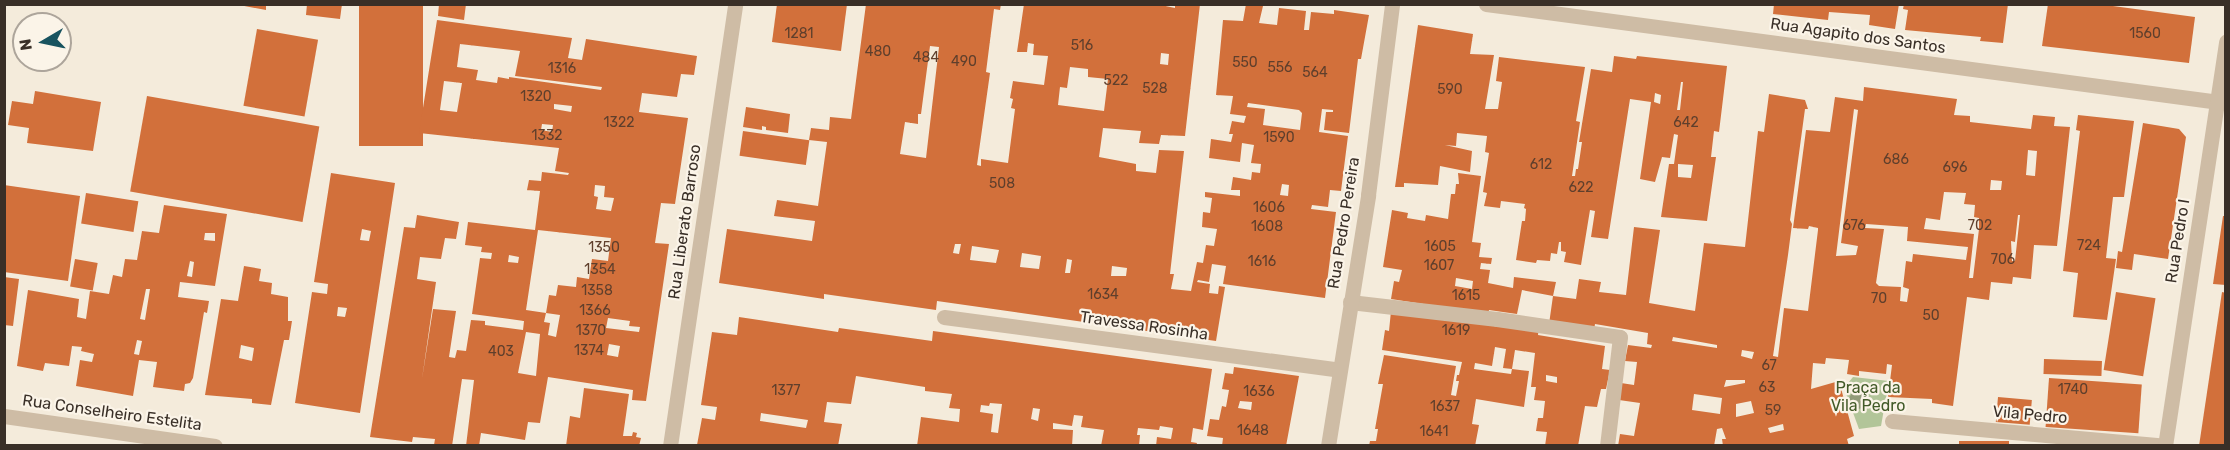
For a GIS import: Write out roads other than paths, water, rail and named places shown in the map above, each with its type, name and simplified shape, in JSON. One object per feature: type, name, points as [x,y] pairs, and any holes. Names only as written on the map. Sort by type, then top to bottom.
[{"type":"street","name":"Rua Liberato Barroso","points":[[670,446],[735,4]]},
{"type":"street","name":"Rua Pedro Pereira","points":[[1328,446],[1368,195],[1392,4]]},
{"type":"street","name":"Rua Agapito dos Santos","points":[[1486,4],[2221,103]]},
{"type":"street","name":"Rua Pedro I","points":[[2165,446],[2221,103],[2226,42]]},
{"type":"street","points":[[1350,302],[1620,337],[1607,446]]},
{"type":"street","name":"Travessa Rosinha","points":[[944,317],[1339,370]]},
{"type":"street","name":"Rua Conselheiro Estelita","points":[[4,416],[215,446]]},
{"type":"street","name":"Vila Pedro","points":[[1892,421],[2165,446]]},
{"type":"park label","name":"Praça da Vila Pedro","points":[[1868,397]]}]
